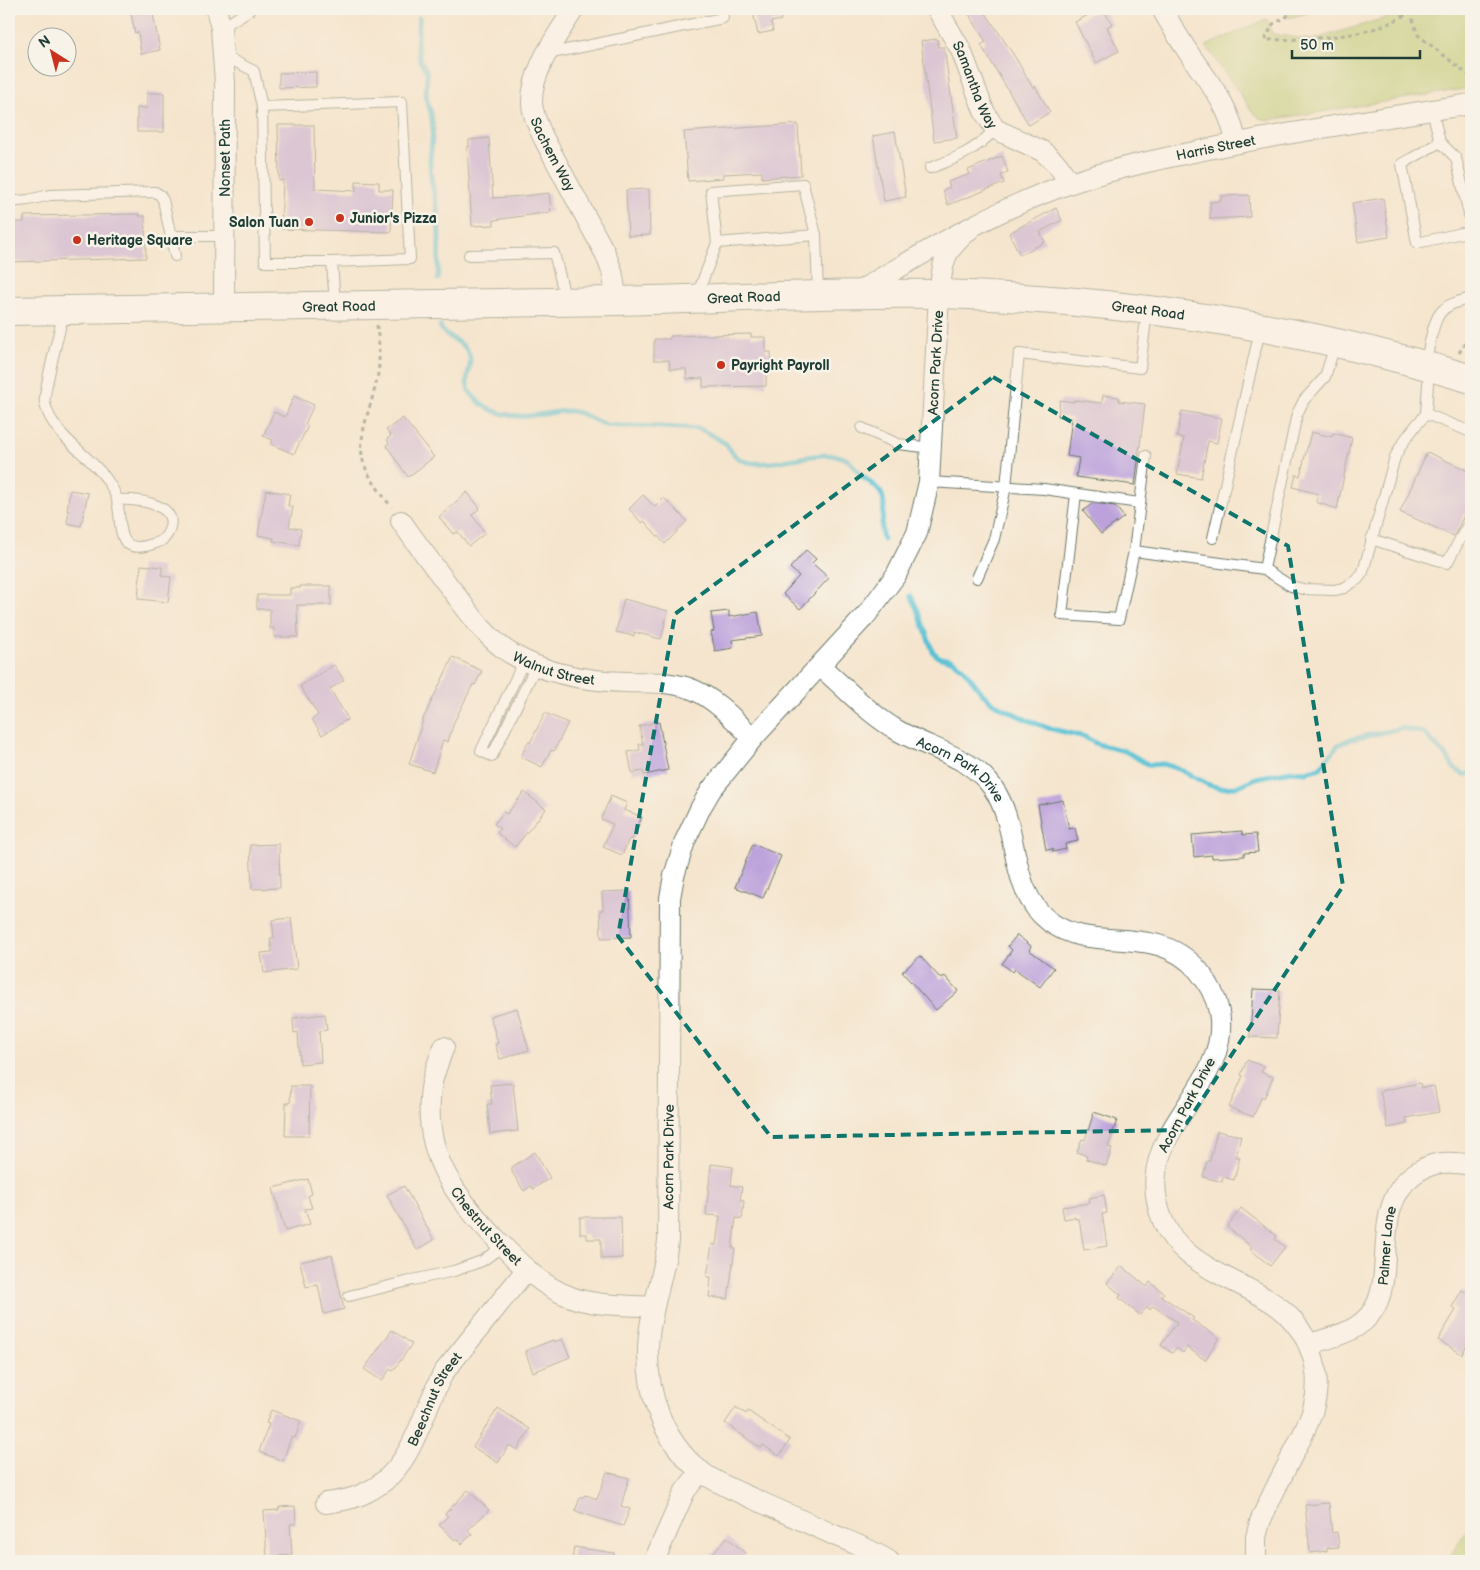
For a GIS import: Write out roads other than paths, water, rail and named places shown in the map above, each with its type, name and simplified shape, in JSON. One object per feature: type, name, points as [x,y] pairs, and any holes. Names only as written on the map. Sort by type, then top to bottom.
[{"type":"main road","name":"Great Road","points":[[9,311],[617,301],[854,294],[939,294],[1034,299],[1147,311],[1226,322],[1379,352],[1427,366],[1464,369]]},
{"type":"street","name":"Nonset Path","points":[[216,9],[221,28],[224,56],[224,307]]},
{"type":"street","name":"Sachem Way","points":[[574,9],[546,55],[533,88],[532,104],[536,121],[605,253],[612,271],[617,301]]},
{"type":"street","name":"Samantha Way","points":[[937,9],[961,50],[984,110],[995,130],[1042,151],[1057,164],[1070,184]]},
{"type":"street","points":[[1162,9],[1219,96],[1234,127],[1236,143]]},
{"type":"street","name":"Harris Street","points":[[854,294],[919,256],[1018,204],[1070,184],[1143,163],[1236,143],[1471,104]]},
{"type":"street","name":"Harris Street","points":[[939,294],[946,255],[952,246],[971,228]]},
{"type":"street","name":"Acorn Park Drive","points":[[889,1561],[865,1548],[732,1489],[700,1471],[679,1448],[662,1422],[653,1397],[648,1349],[650,1328],[664,1268],[668,1241],[670,898],[674,876],[685,841],[701,807],[724,773],[753,738],[867,614],[896,574],[918,534],[929,482],[932,448],[939,294]]},
{"type":"street","name":"Walnut Street","points":[[401,521],[484,632],[509,652],[530,663],[570,677],[610,682],[664,684],[693,689],[706,696],[753,738]]},
{"type":"street","name":"Acorn Park Drive","points":[[820,666],[891,727],[971,765],[983,776],[994,789],[1007,817],[1027,896],[1038,912],[1051,923],[1086,937],[1130,939],[1167,947],[1188,961],[1206,980],[1214,996],[1219,1012],[1219,1042],[1206,1074],[1162,1148],[1155,1178],[1155,1193],[1158,1207],[1163,1223],[1181,1247],[1204,1265],[1278,1307],[1302,1331],[1309,1344],[1317,1375],[1314,1409],[1260,1522],[1256,1537],[1256,1561]]},
{"type":"street","name":"Chestnut Street","points":[[444,1047],[432,1086],[430,1104],[431,1127],[439,1161],[452,1186],[470,1211],[527,1270],[557,1292],[589,1302],[654,1307]]},
{"type":"street","name":"Palmer Lane","points":[[1309,1344],[1350,1331],[1364,1322],[1374,1309],[1381,1295],[1388,1218],[1392,1202],[1400,1188],[1423,1167],[1439,1162],[1471,1165]]},
{"type":"street","name":"Beechnut Street","points":[[326,1503],[353,1498],[367,1492],[388,1478],[398,1467],[414,1440],[436,1385],[444,1372],[527,1270]]},
{"type":"street","points":[[654,1561],[685,1491],[700,1471]]},
{"type":"lane","points":[[221,28],[251,9]]},
{"type":"lane","points":[[546,55],[723,18],[721,9]]},
{"type":"lane","points":[[224,56],[254,71],[262,107],[264,262],[410,259],[402,102],[262,107]]},
{"type":"lane","points":[[1432,110],[1440,142],[1456,158],[1471,223]]},
{"type":"lane","points":[[930,168],[958,158],[974,149],[995,130]]},
{"type":"lane","points":[[1440,142],[1402,164],[1417,243],[1471,232]]},
{"type":"lane","points":[[696,299],[717,243],[711,190],[803,184],[816,235],[818,296]]},
{"type":"lane","points":[[9,202],[50,195],[155,192],[163,200],[175,256]]},
{"type":"lane","points":[[717,243],[816,235]]},
{"type":"lane","points":[[171,236],[225,236]]},
{"type":"lane","points":[[469,255],[554,254],[566,302]]},
{"type":"lane","points":[[332,262],[335,306]]},
{"type":"lane","points":[[1134,551],[1264,569],[1286,584],[1297,588],[1319,590],[1344,588],[1358,579],[1363,572],[1394,457],[1403,440],[1426,414],[1427,366],[1437,316],[1453,304],[1471,298]]},
{"type":"lane","points":[[64,310],[44,400],[50,418],[64,436],[86,455],[112,486],[117,500],[122,539],[135,548],[160,542],[167,537],[171,525],[170,517],[159,507],[146,502],[117,500]]},
{"type":"lane","points":[[977,578],[994,539],[1006,487],[1019,354],[1140,368],[1147,311]]},
{"type":"lane","points":[[1213,538],[1260,329]]},
{"type":"lane","points":[[1264,569],[1298,414],[1304,400],[1325,377],[1336,344]]},
{"type":"lane","points":[[1426,414],[1471,432]]},
{"type":"lane","points":[[862,428],[898,444],[932,448]]},
{"type":"lane","points":[[1076,494],[1062,615],[1119,619],[1134,551],[1146,456]]},
{"type":"lane","points":[[929,482],[1044,489],[1139,503]]},
{"type":"lane","points":[[1372,539],[1447,563],[1471,519]]},
{"type":"lane","points":[[530,663],[492,756],[481,751],[530,663]]},
{"type":"lane","points":[[349,1296],[454,1271],[482,1261],[503,1246]]},
{"type":"waterway","points":[[419,18],[417,46],[420,60],[427,72],[426,98],[431,113],[433,129],[430,160],[431,178],[438,213],[438,279]]},
{"type":"waterway","points":[[440,326],[445,334],[461,343],[467,350],[470,356],[467,379],[469,390],[479,402],[493,411],[518,416],[574,411],[608,425],[697,428],[725,443],[737,457],[747,462],[772,463],[827,455],[838,456],[848,460],[882,495],[884,500],[883,539]]},
{"type":"waterway","points":[[911,596],[933,652],[940,658],[952,660],[962,667],[983,694],[993,703],[1048,728],[1085,737],[1097,744],[1125,751],[1149,765],[1163,764],[1179,769],[1209,785],[1220,788],[1236,787],[1256,778],[1291,771],[1306,772],[1320,768],[1338,745],[1348,740],[1402,728],[1424,733],[1447,757],[1454,768],[1464,775],[1471,773]]},
{"type":"place","name":"Junior's Pizza","points":[[340,218]]},
{"type":"place","name":"Salon Tuan","points":[[309,222]]},
{"type":"place","name":"Heritage Square","points":[[77,240]]},
{"type":"place","name":"Payright Payroll","points":[[721,365]]}]
